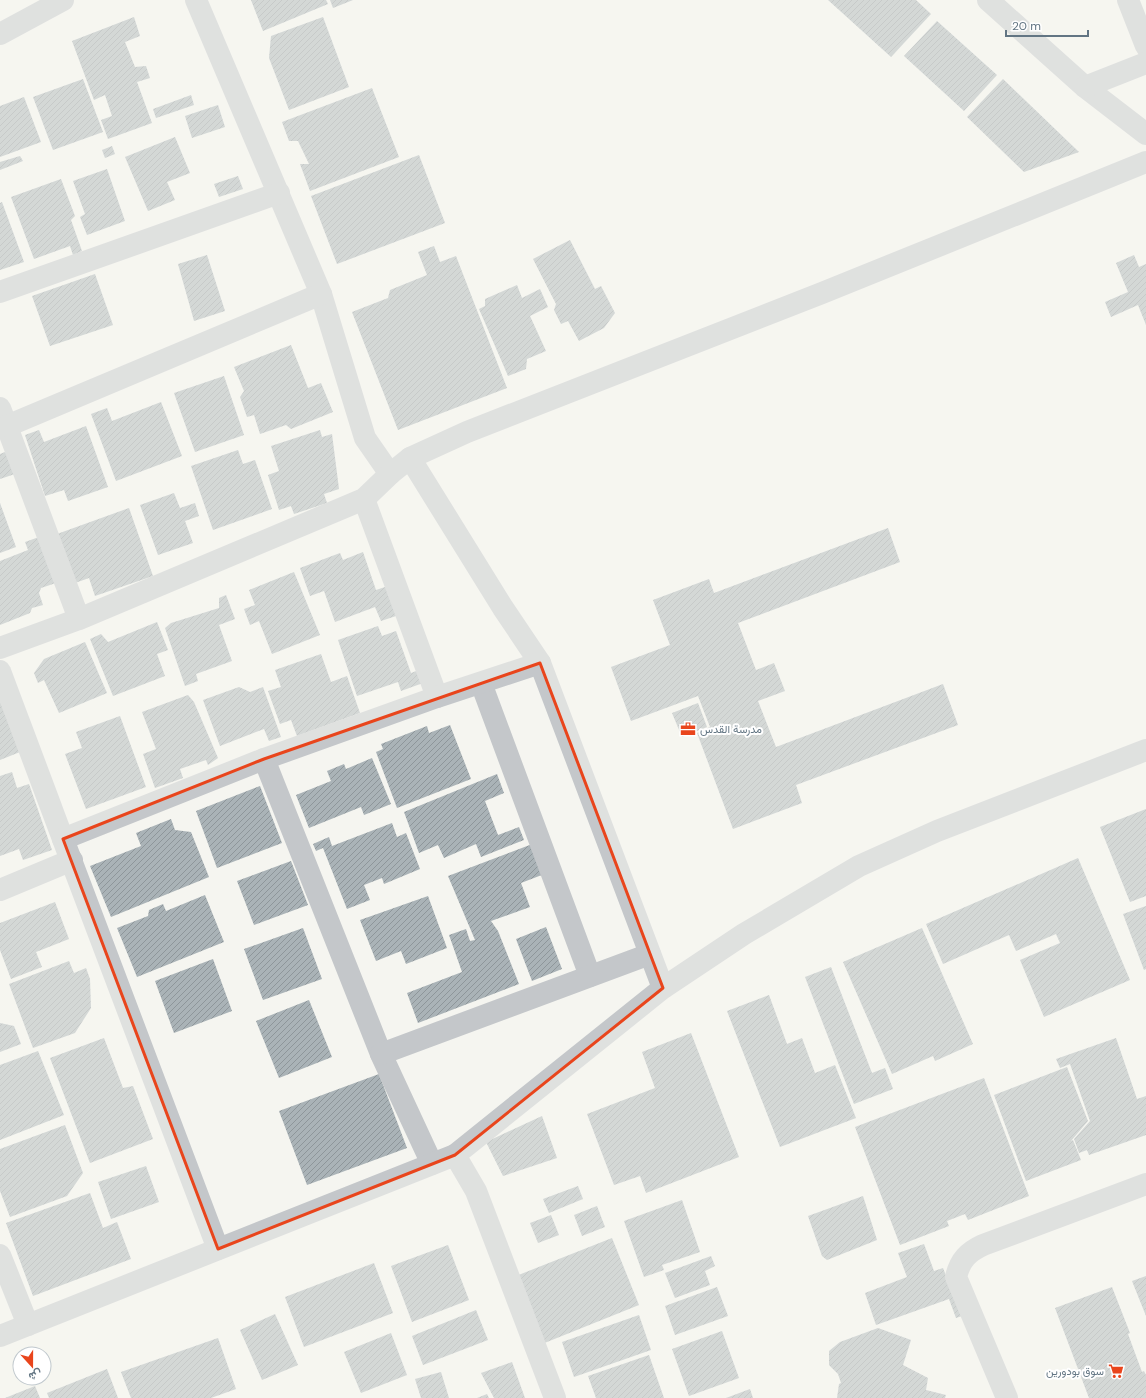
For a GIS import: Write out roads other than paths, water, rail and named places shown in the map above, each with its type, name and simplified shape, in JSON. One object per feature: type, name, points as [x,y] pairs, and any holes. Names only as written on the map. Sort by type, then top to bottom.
[{"type":"street","points":[[0,34],[63,0]]},
{"type":"street","points":[[196,0],[321,294],[365,438],[390,474]]},
{"type":"street","points":[[988,0],[1085,87],[1146,134]]},
{"type":"street","points":[[1128,0],[1146,46]]},
{"type":"street","points":[[1085,87],[1146,63]]},
{"type":"street","points":[[0,648],[79,619],[364,499],[390,474],[410,458],[467,432],[822,293],[1146,162]]},
{"type":"street","points":[[0,292],[279,193]]},
{"type":"street","points":[[79,619],[3,417],[321,294]]},
{"type":"street","points":[[410,458],[503,608],[540,663],[663,988]]},
{"type":"street","points":[[364,499],[437,697]]},
{"type":"street","points":[[63,839],[264,759],[437,697],[540,663]]},
{"type":"street","points":[[0,671],[218,1249]]},
{"type":"street","points":[[481,682],[590,976]]},
{"type":"street","points":[[0,1336],[455,1154],[663,988],[744,934],[859,866],[937,830],[1146,750]]},
{"type":"street","points":[[264,759],[382,1054],[432,1164]]},
{"type":"street","points":[[0,890],[72,860]]},
{"type":"street","points":[[382,1054],[650,954]]},
{"type":"street","points":[[455,1154],[476,1191],[555,1398]]},
{"type":"street","points":[[1006,1398],[956,1277],[959,1266],[973,1249],[1146,1184]]},
{"type":"street","points":[[0,1255],[28,1325]]},
{"type":"place","name":"مدرسة القدس","points":[[688,729]]},
{"type":"place","name":"سوق بودورين","points":[[1116,1371]]}]
